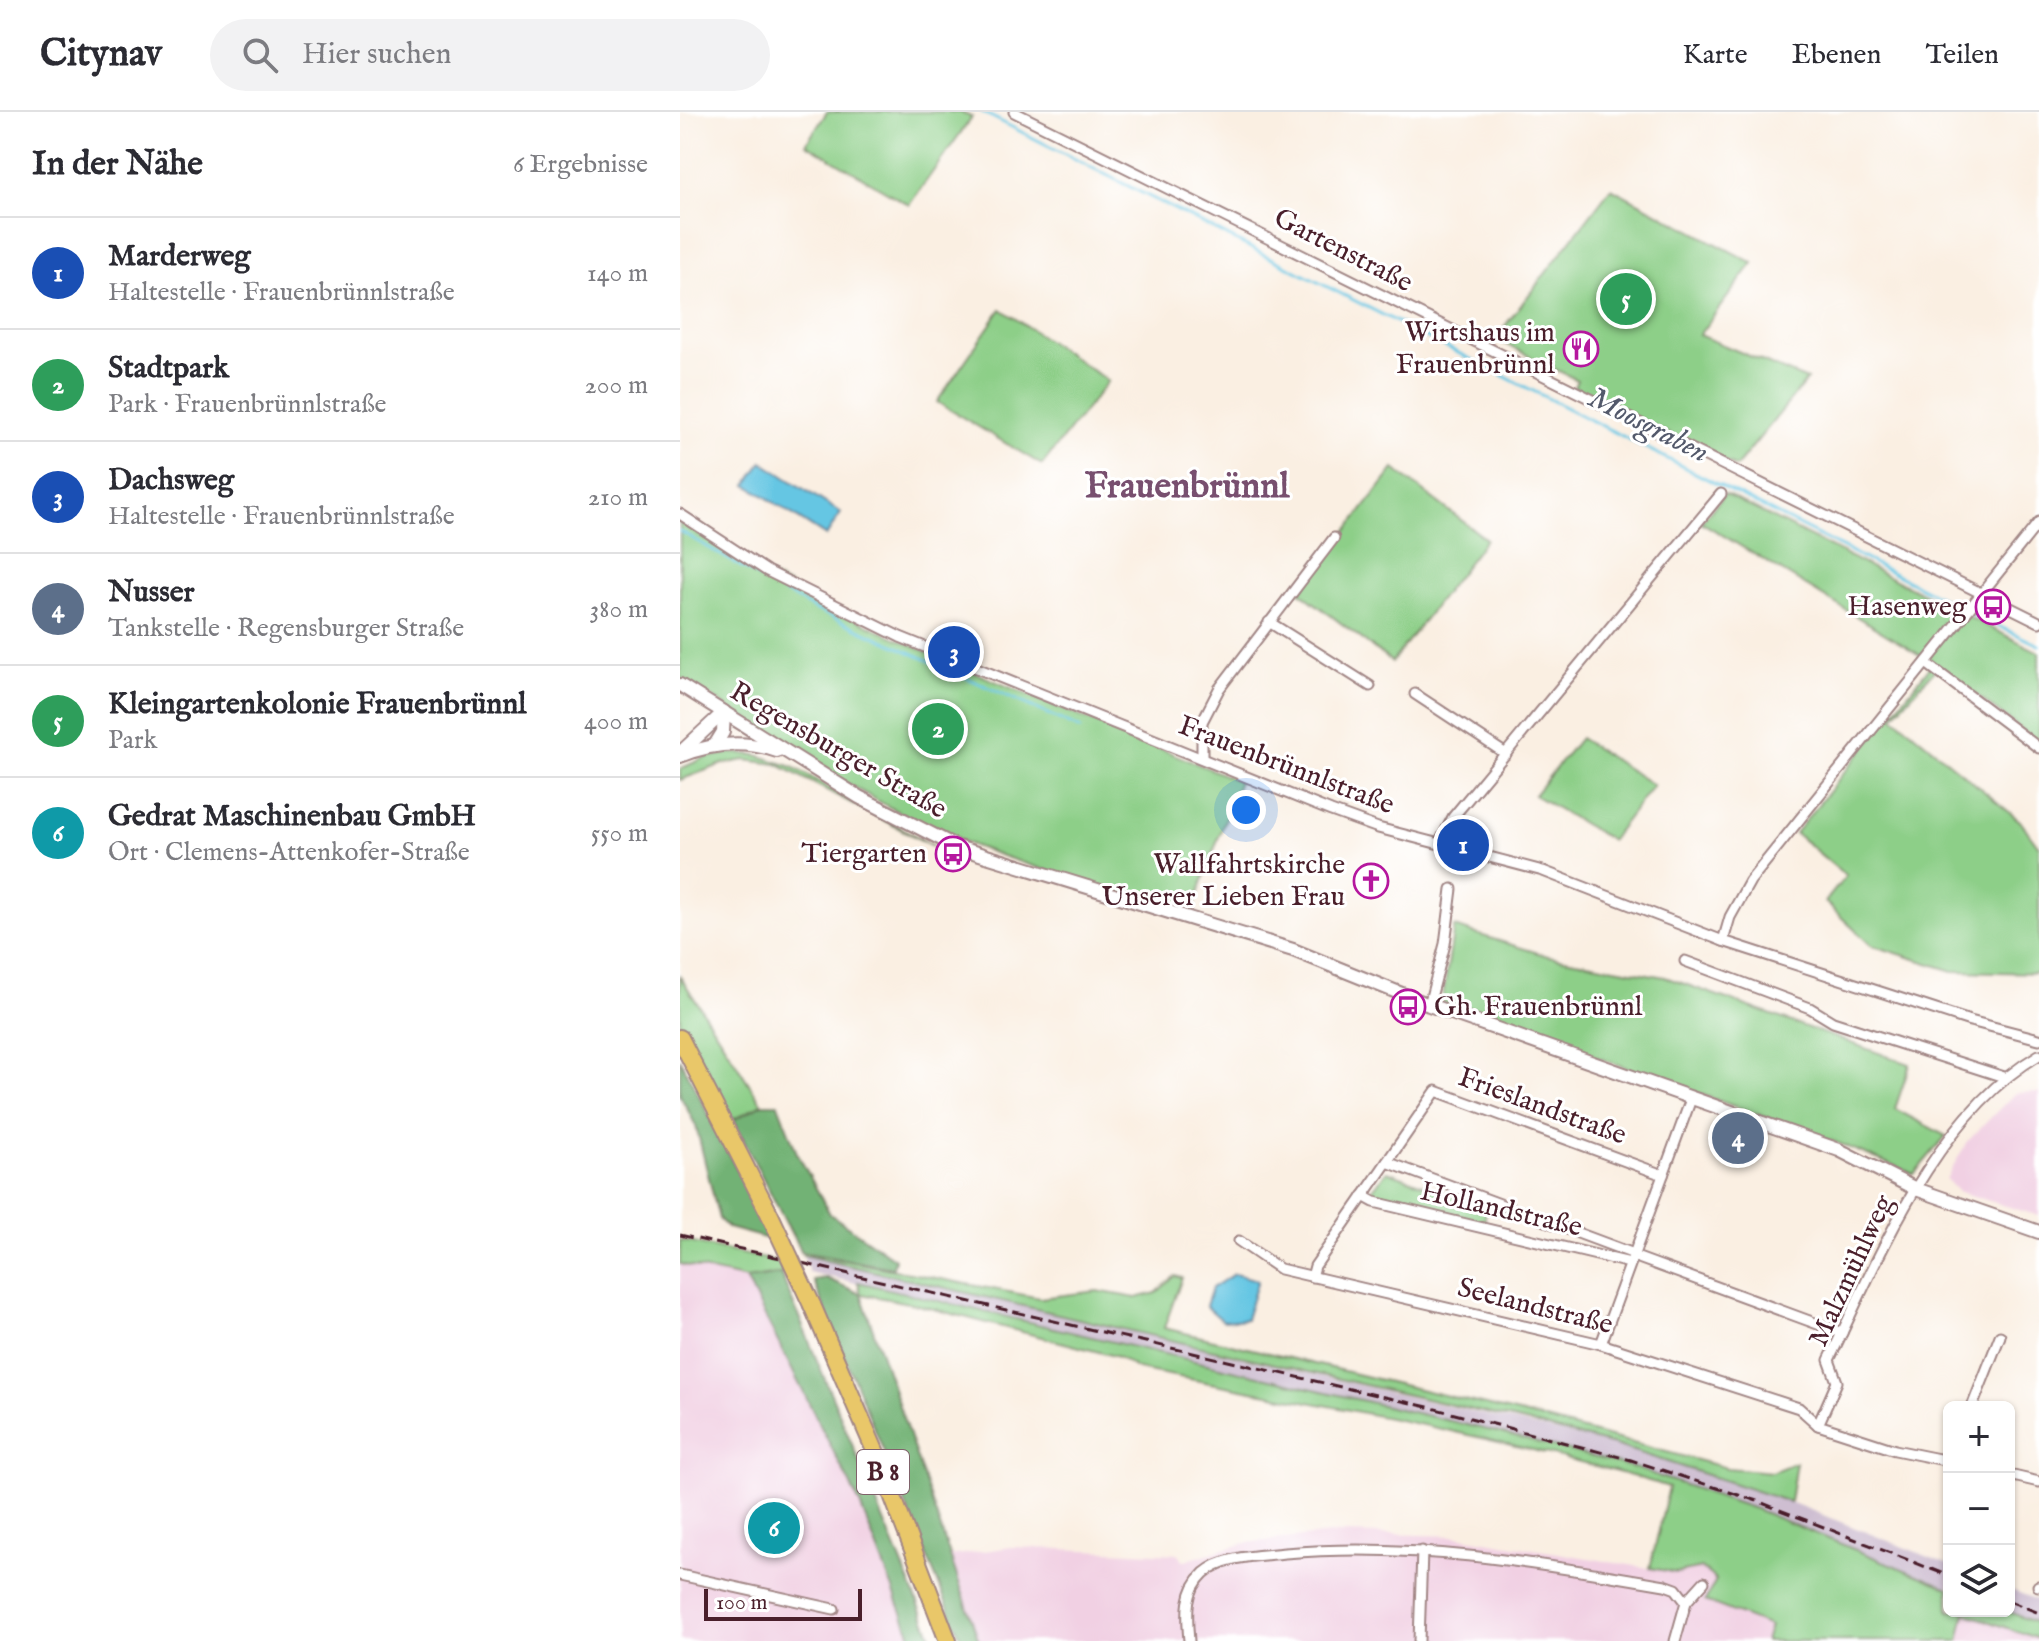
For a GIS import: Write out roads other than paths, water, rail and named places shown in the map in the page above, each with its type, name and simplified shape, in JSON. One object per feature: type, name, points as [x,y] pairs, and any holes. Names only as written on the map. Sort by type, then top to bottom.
[{"type":"main road","name":"B 8","points":[[680,1038],[812,1305],[876,1453],[948,1641]]},
{"type":"street","name":"Gartenstraße","points":[[1014,112],[2039,622]]},
{"type":"street","points":[[1440,842],[1453,817],[1721,494]]},
{"type":"street","name":"Frauenbrünnlstraße","points":[[680,514],[767,571],[900,637],[1342,815],[1574,881],[1723,941],[1970,1021],[2030,1034],[2039,1039]]},
{"type":"street","points":[[1723,941],[1730,917],[1750,881],[2039,522]]},
{"type":"street","points":[[1202,758],[1204,714],[1334,538]]},
{"type":"street","points":[[1269,622],[1370,686]]},
{"type":"street","points":[[1926,663],[2039,748]]},
{"type":"street","name":"Regensburger Straße","points":[[680,685],[879,809],[957,847],[1017,868],[1254,937],[1429,1005],[1839,1150],[1916,1189],[2039,1232]]},
{"type":"street","points":[[1415,694],[1506,754]]},
{"type":"street","points":[[715,745],[723,732],[724,712]]},
{"type":"street","points":[[680,755],[724,712]]},
{"type":"street","points":[[680,755],[715,745],[755,745],[792,755]]},
{"type":"street","points":[[1429,1005],[1445,944],[1452,889]]},
{"type":"street","points":[[1685,961],[1810,1008],[1833,1022],[2004,1077]]},
{"type":"street","points":[[1916,1189],[2004,1077],[2039,1055]]},
{"type":"street","points":[[2023,1064],[2039,1067]]},
{"type":"street","name":"Frieslandstraße","points":[[1312,1277],[1315,1266],[1436,1091],[1663,1175]]},
{"type":"street","points":[[1601,1344],[1691,1099]]},
{"type":"street","name":"Hollandstraße","points":[[1387,1162],[1632,1258],[1842,1333]]},
{"type":"street","name":"Malzmühlweg","points":[[1818,1425],[1837,1382],[1829,1360],[1916,1189]]},
{"type":"street","name":"Hollandstraße","points":[[1363,1196],[1374,1202],[1632,1258]]},
{"type":"street","name":"Seelandstraße","points":[[1239,1241],[1280,1269],[1601,1344],[1799,1408],[1818,1425]]},
{"type":"street","points":[[1974,1401],[2000,1336]]},
{"type":"street","points":[[1818,1425],[1895,1450],[1943,1460]]},
{"type":"street","points":[[2015,1476],[2039,1482]]},
{"type":"street","points":[[1189,1641],[1188,1601],[1194,1586],[1212,1567],[1228,1561],[1325,1550],[1422,1551],[1500,1557],[1665,1585],[1676,1589],[1686,1602]]},
{"type":"street","points":[[1419,1641],[1422,1551]]},
{"type":"street","points":[[680,1575],[834,1609]]},
{"type":"street","points":[[1675,1641],[1685,1617],[1686,1602],[1704,1582]]},
{"type":"water","points":[[762,462],[841,513],[826,536],[747,485]]},
{"type":"water","points":[[1234,1274],[1258,1280],[1246,1319],[1223,1321],[1206,1306],[1212,1288]]},
{"type":"waterway","name":"Moosgraben","points":[[982,112],[1964,609]]},
{"type":"waterway","points":[[680,531],[814,609],[1081,729]]},
{"type":"waterway","name":"Moosgraben","points":[[1970,613],[2039,645]]},
{"type":"railway","points":[[680,1235],[1428,1407],[1631,1460],[1757,1501],[1943,1574]]},
{"type":"railway","points":[[2015,1603],[2039,1613]]},
{"type":"place","name":"Kleingartenkolonie Frauenbrünnl","points":[[1626,299]]},
{"type":"place","name":"Wirtshaus im Frauenbrünnl","points":[[1581,349]]},
{"type":"place","name":"Hasenweg","points":[[1993,607]]},
{"type":"place","name":"Dachsweg","points":[[954,652]]},
{"type":"place","name":"Stadtpark","points":[[938,729]]},
{"type":"place","name":"Marderweg","points":[[1463,845]]},
{"type":"place","name":"Tiergarten","points":[[953,854]]},
{"type":"place","name":"Wallfahrtskirche Unserer Lieben Frau","points":[[1371,881]]},
{"type":"place","name":"Gh. Frauenbrünnl","points":[[1408,1007]]},
{"type":"place","name":"Nusser","points":[[1738,1138]]},
{"type":"place","name":"Gedrat Maschinenbau GmbH","points":[[774,1528]]},
{"type":"district","name":"Frauenbrünnl","points":[[1187,487]]}]
